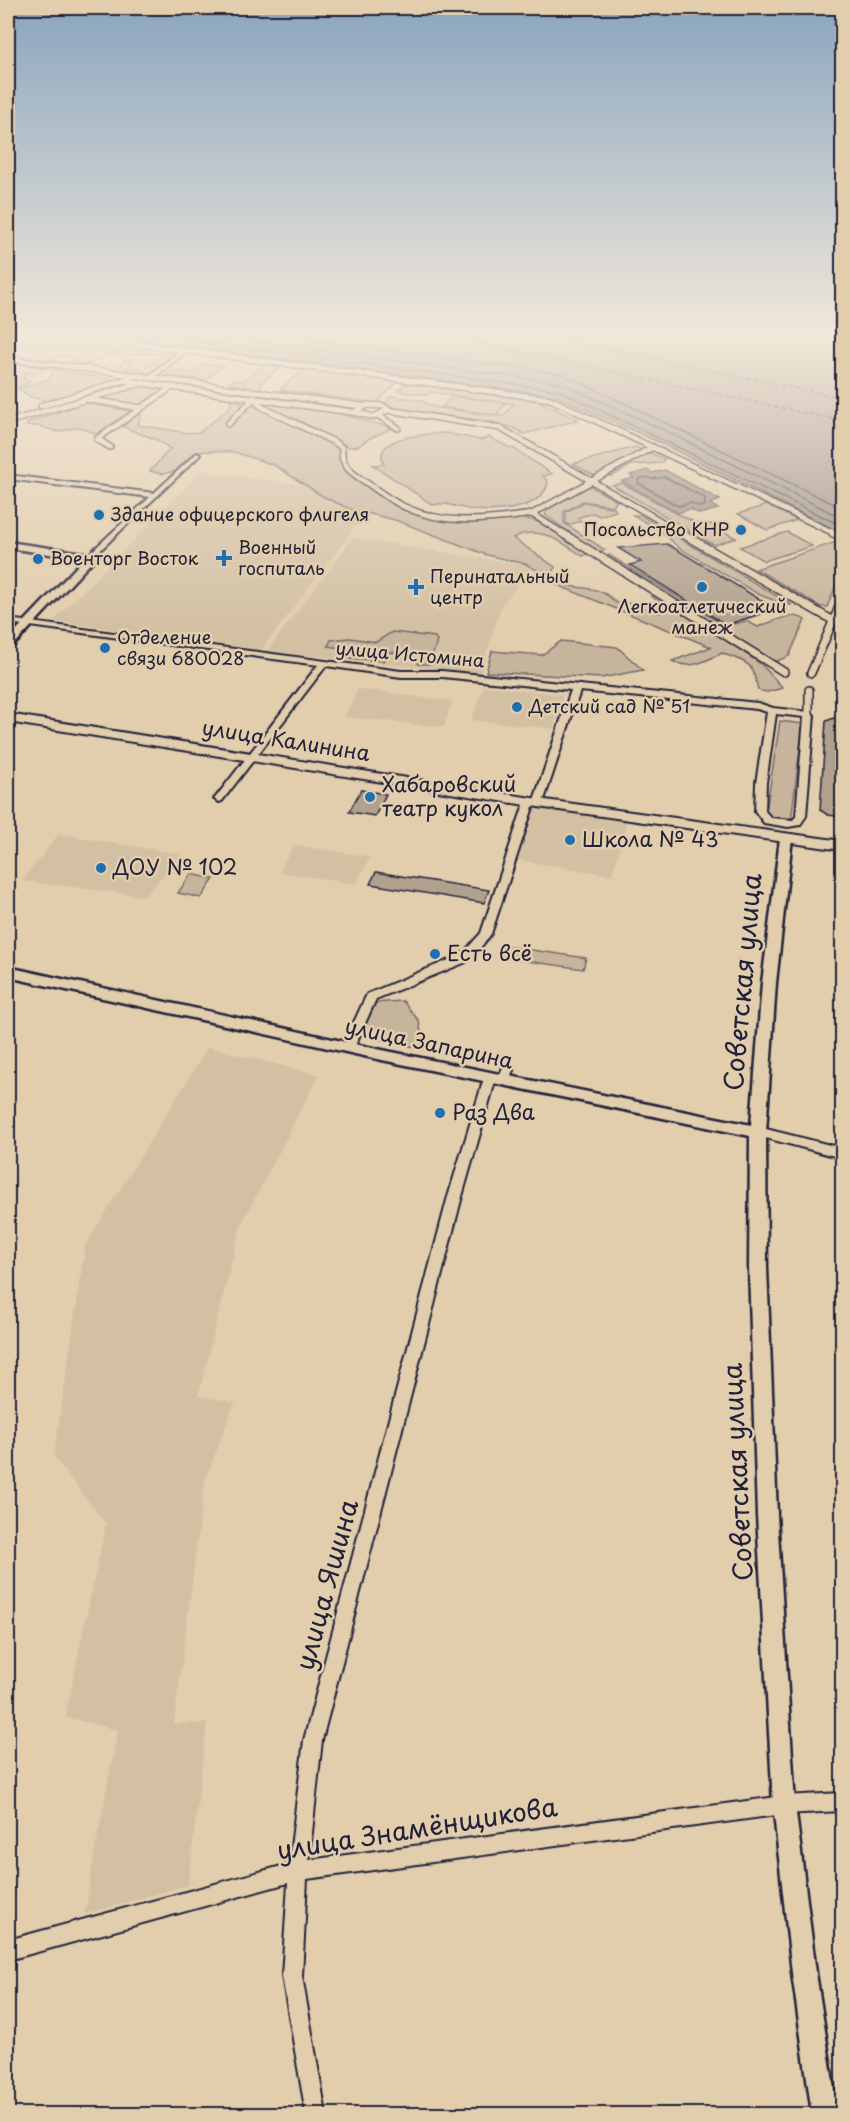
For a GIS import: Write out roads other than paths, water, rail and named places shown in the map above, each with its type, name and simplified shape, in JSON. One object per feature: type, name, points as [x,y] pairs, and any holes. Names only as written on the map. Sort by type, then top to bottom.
[{"type":"main road","name":"улица Калинина","points":[[8,718],[534,802],[787,831],[843,846]]},
{"type":"street","points":[[107,432],[97,439],[110,447]]},
{"type":"street","points":[[313,432],[342,448],[340,457],[346,469],[405,507],[432,515],[463,519],[491,520],[532,514],[653,447]]},
{"type":"street","points":[[507,432],[832,620]]},
{"type":"street","points":[[621,432],[843,537]]},
{"type":"street","points":[[8,645],[91,558],[197,455]]},
{"type":"street","points":[[8,477],[154,495]]},
{"type":"street","points":[[532,514],[784,672]]},
{"type":"street","points":[[8,545],[91,558]]},
{"type":"street","points":[[812,673],[832,620],[843,600]]},
{"type":"street","name":"улица Истомина","points":[[8,621],[401,675],[442,674],[758,706],[772,711],[809,715]]},
{"type":"street","points":[[219,799],[322,664]]},
{"type":"street","points":[[348,1048],[371,997],[460,960],[477,946],[486,934],[576,688]]},
{"type":"street","points":[[809,690],[809,715]]},
{"type":"street","points":[[772,711],[761,783],[760,811],[768,821],[787,831]]},
{"type":"street","name":"Советская улица","points":[[809,715],[801,816],[787,831],[769,983],[758,1132],[758,1268],[768,1527],[784,1805],[804,1973],[825,2115]]},
{"type":"street","name":"улица Запарина","points":[[8,972],[348,1048],[500,1076],[758,1132],[843,1153]]},
{"type":"street","name":"улица Яшина","points":[[316,2115],[292,1976],[298,1871],[313,1740],[454,1200],[500,1076]]},
{"type":"street","name":"улица Знамёнщикова","points":[[8,1950],[298,1871],[784,1805],[843,1802]]},
{"type":"water","points":[[636,432],[842,432],[842,533]]},
{"type":"water","points":[[647,470],[652,473],[665,470],[720,500],[710,504],[718,509],[700,514],[690,509],[678,513],[622,481],[634,478],[630,475]]},
{"type":"place","name":"Здание офицерского флигеля","points":[[99,515]]},
{"type":"place","name":"Посольство КНР","points":[[741,530]]},
{"type":"place","name":"Военный госпиталь","points":[[224,558]]},
{"type":"place","name":"Военторг Восток","points":[[38,559]]},
{"type":"place","name":"Перинатальный центр","points":[[416,587]]},
{"type":"place","name":"Легкоатлетический манеж","points":[[702,587]]},
{"type":"place","name":"Отделение связи 680028","points":[[105,648]]},
{"type":"place","name":"Детский сад № 51","points":[[517,707]]},
{"type":"place","name":"Хабаровский театр кукол","points":[[370,797]]},
{"type":"place","name":"Школа № 43","points":[[570,840]]},
{"type":"place","name":"ДОУ № 102","points":[[101,868]]},
{"type":"place","name":"Есть всё","points":[[435,954]]},
{"type":"place","name":"Раз Два","points":[[440,1113]]}]
